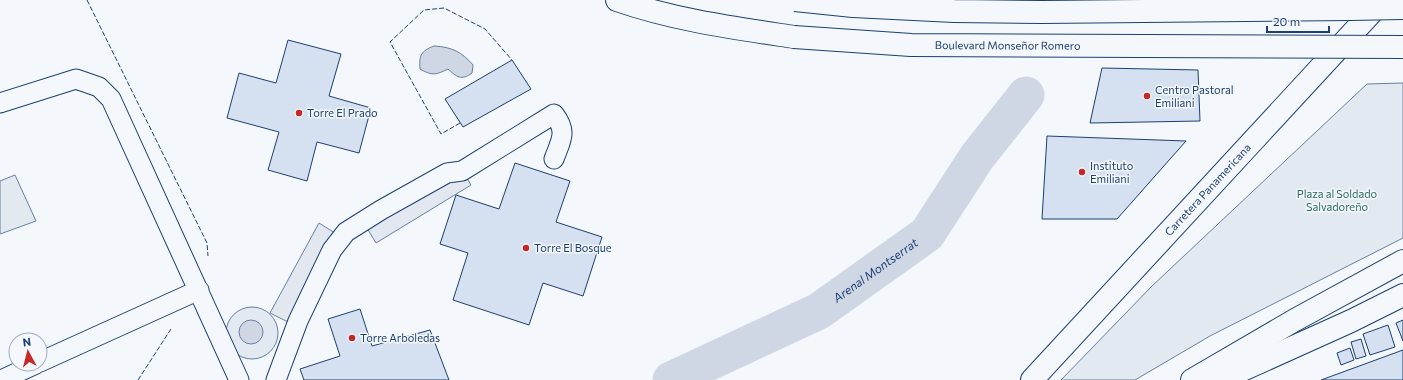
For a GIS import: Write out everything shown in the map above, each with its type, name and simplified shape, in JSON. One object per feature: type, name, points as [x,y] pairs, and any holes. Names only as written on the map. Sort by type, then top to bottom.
[{"type":"main road","name":"Boulevard Monseñor Romero","points":[[618,0],[641,8],[708,23],[794,37],[911,45],[1403,46]]},
{"type":"main road","points":[[795,0],[853,6],[954,11],[1042,12],[1351,10],[1403,8]]},
{"type":"main road","name":"Carretera Panamericana","points":[[1032,380],[1383,0]]},
{"type":"main road","points":[[1192,380],[1295,320],[1403,261]]},
{"type":"main road","points":[[1220,380],[1403,295]]},
{"type":"street","points":[[0,102],[76,79],[99,87],[111,99],[239,380]]},
{"type":"street","points":[[276,380],[298,321],[328,257],[346,232],[381,210],[447,173],[462,171],[554,114],[560,121],[563,133],[554,159]]},
{"type":"street","points":[[48,358],[199,290]]},
{"type":"street","points":[[1,380],[18,372]]},
{"type":"green space","name":"Plaza al Soldado Salvadoreño","points":[[1403,83],[1403,238],[1210,336],[1135,380],[1061,380],[1152,286],[1367,84]]},
{"type":"green space","points":[[15,175],[36,221],[0,234],[0,181]]},
{"type":"green space","points":[[252,307],[266,311],[274,319],[278,333],[274,347],[266,355],[252,359],[238,355],[230,347],[226,333],[230,319],[238,311]]},
{"type":"shaded area","points":[[434,46],[451,49],[461,54],[473,65],[472,73],[465,77],[459,77],[448,69],[440,73],[431,74],[420,69],[422,54]]},
{"type":"shaded area","points":[[464,173],[471,185],[376,243],[367,228]]},
{"type":"shaded area","points":[[319,223],[335,233],[290,323],[270,313]]},
{"type":"shaded area","points":[[251,320],[259,324],[263,332],[259,340],[251,344],[243,340],[239,332],[243,324]]},
{"type":"building","name":"Torre El Prado","points":[[288,40],[341,54],[329,96],[371,108],[359,153],[317,142],[307,181],[268,170],[279,132],[227,118],[239,73],[276,83]]},
{"type":"building","points":[[512,60],[531,89],[463,127],[445,99]]},
{"type":"building","name":"Centro Pastoral Emiliani","points":[[1102,68],[1198,70],[1200,121],[1090,123]]},
{"type":"building","points":[[1047,136],[1186,141],[1117,219],[1042,219]]},
{"type":"building","name":"Torre El Bosque","points":[[515,163],[570,181],[556,222],[602,237],[583,296],[543,283],[529,325],[453,300],[468,253],[440,244],[456,195],[499,209]]},
{"type":"building","name":"Torre Arboledas","points":[[360,309],[372,346],[430,330],[449,380],[304,380],[300,369],[340,356],[328,319]]},
{"type":"building","points":[[1403,320],[1403,341],[1396,323]]},
{"type":"building","points":[[1388,325],[1395,347],[1370,355],[1363,334]]},
{"type":"building","points":[[1361,339],[1366,356],[1356,359],[1351,342]]},
{"type":"building","points":[[1350,348],[1354,360],[1341,365],[1337,353]]},
{"type":"building","points":[[1403,350],[1403,380],[1321,380]]},
{"type":"waterway","name":"Arenal Montserrat","points":[[671,380],[819,311],[927,234],[977,157],[1026,95]]},
{"type":"fence","points":[[87,0],[207,243],[208,256]]},
{"type":"fence","points":[[460,123],[441,134],[390,42],[424,10],[444,8],[485,29],[512,60]]},
{"type":"fence","points":[[138,380],[171,329]]},
{"type":"place","name":"Centro Pastoral Emiliani","points":[[1147,96]]},
{"type":"place","name":"Torre El Prado","points":[[299,113]]},
{"type":"place","name":"Instituto Emiliani","points":[[1082,172]]},
{"type":"place","name":"Torre El Bosque","points":[[526,248]]},
{"type":"place","name":"Torre Arboledas","points":[[352,338]]}]
